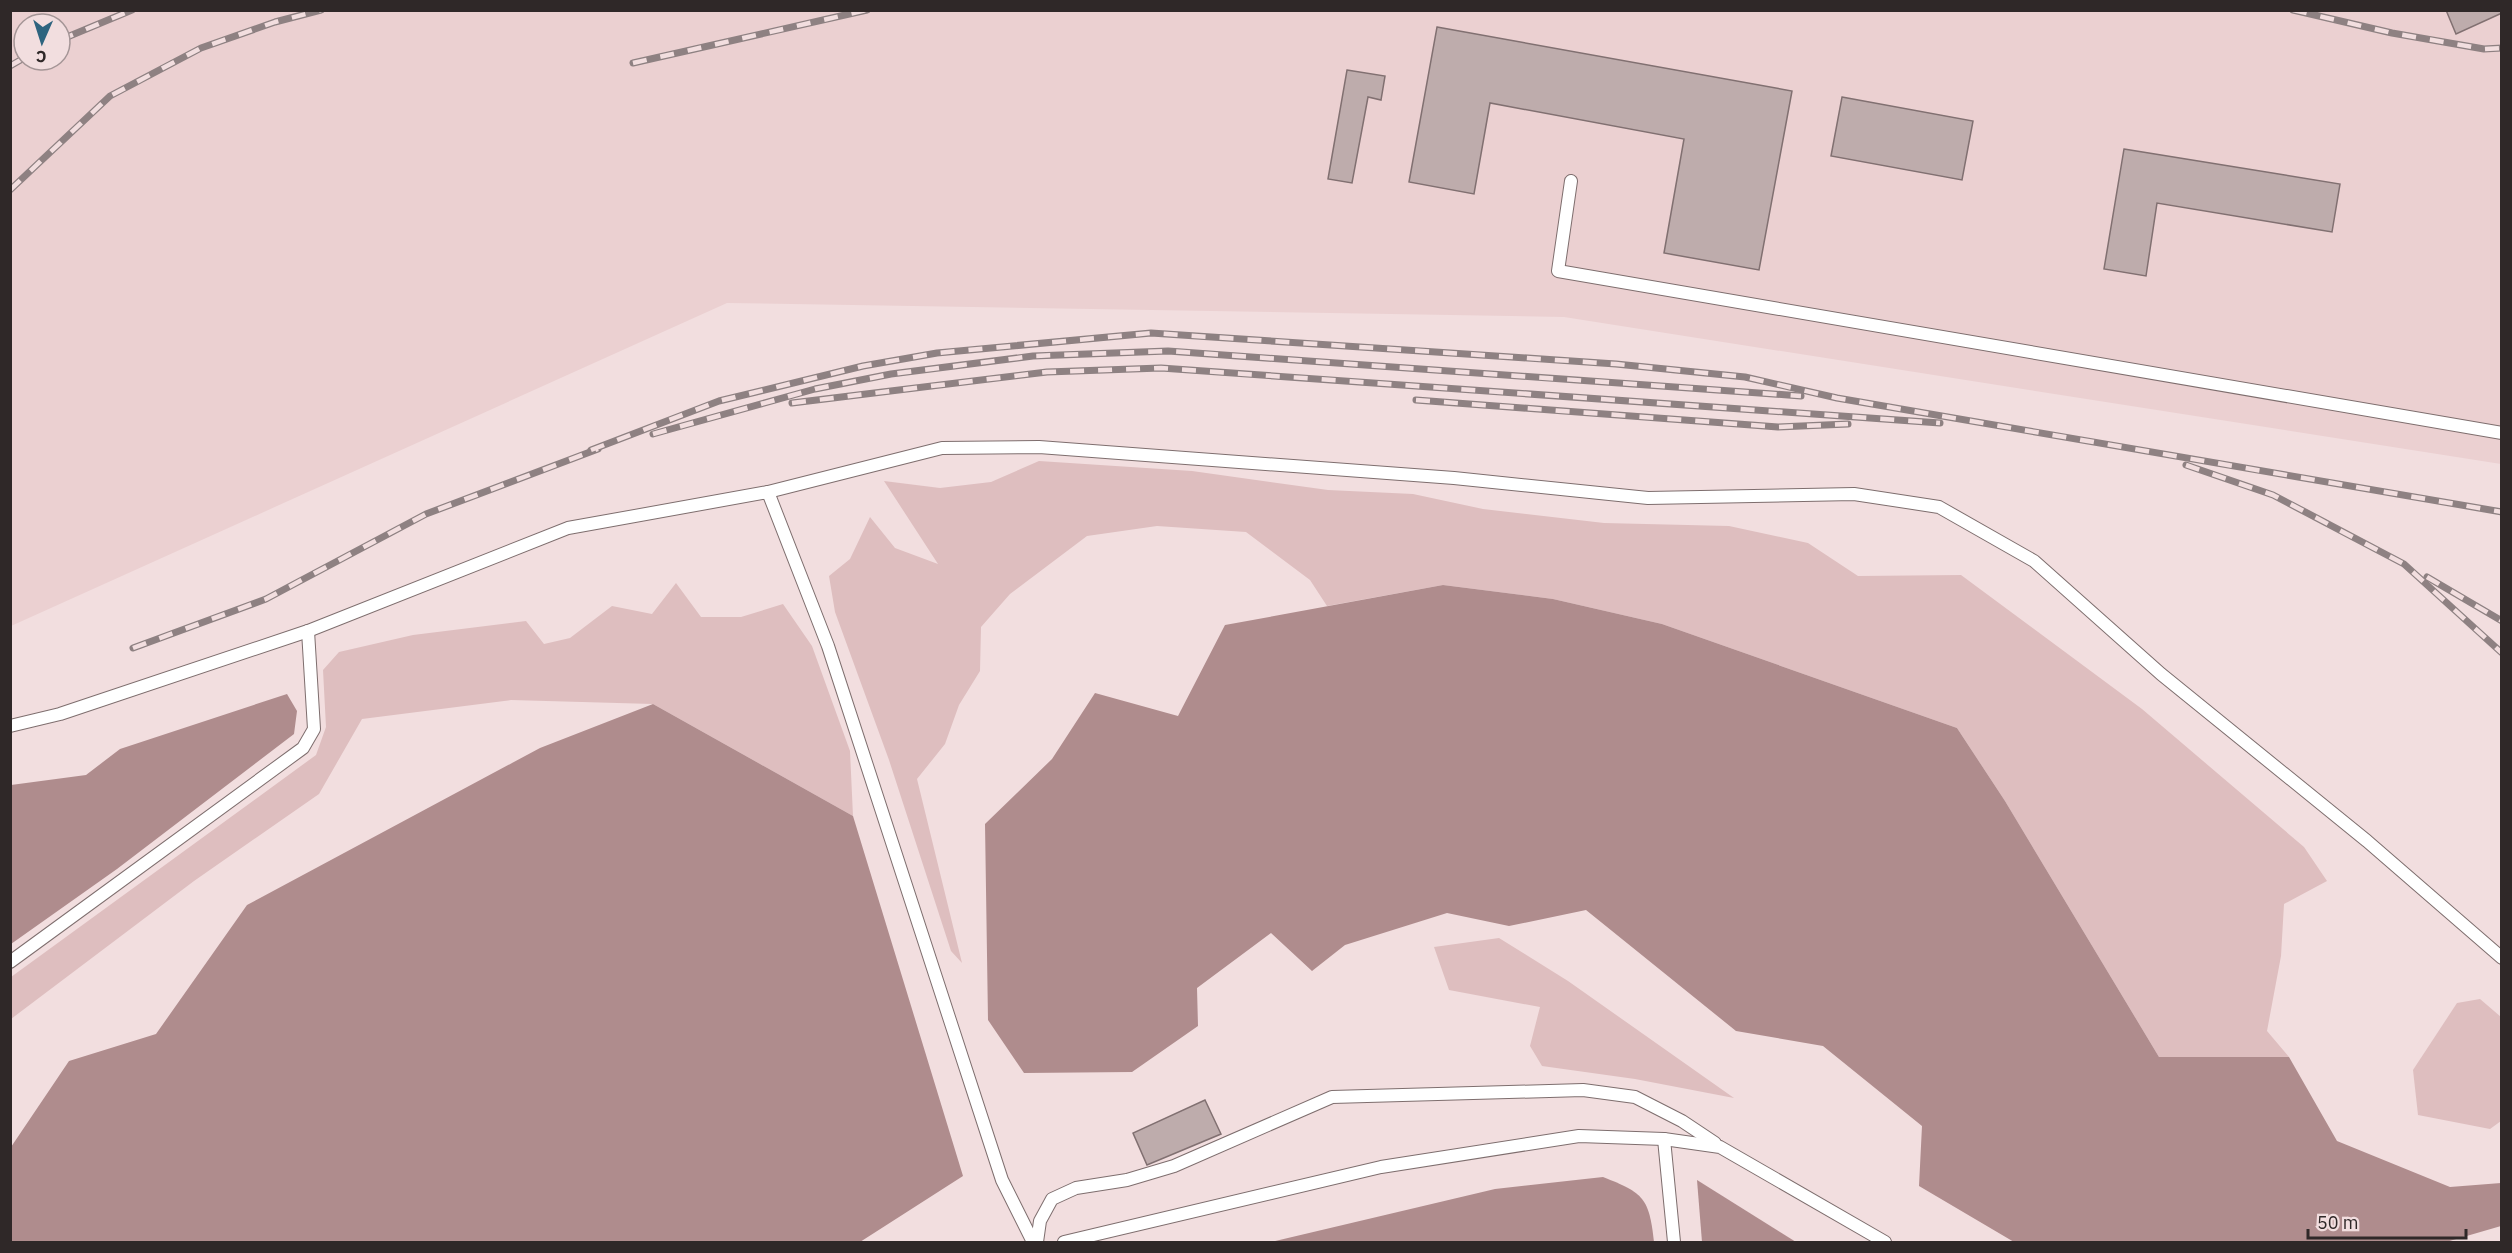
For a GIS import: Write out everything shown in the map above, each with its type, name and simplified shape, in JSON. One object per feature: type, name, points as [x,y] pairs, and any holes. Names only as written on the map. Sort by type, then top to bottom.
[{"type":"lane","points":[[1571,182],[1558,271],[2502,433]]},
{"type":"lane","points":[[10,726],[60,714],[308,631],[568,528],[768,492],[942,448],[1039,447],[1454,478],[1647,498],[1854,494],[1939,507],[2034,561],[2161,674],[2367,841],[2502,958]]},
{"type":"lane","points":[[768,492],[828,645],[1002,1180],[1035,1242]]},
{"type":"lane","points":[[10,962],[303,748],[314,729],[308,631]]},
{"type":"lane","points":[[1035,1242],[1040,1221],[1052,1199],[1076,1188],[1127,1180],[1174,1166],[1332,1097],[1582,1090],[1635,1097],[1682,1121],[1720,1147],[1885,1242]]},
{"type":"lane","points":[[1064,1242],[1381,1167],[1579,1136],[1664,1139],[1720,1147]]},
{"type":"lane","points":[[1664,1139],[1674,1242]]},
{"type":"shaded area","points":[[10,11],[2501,11],[2501,464],[1564,317],[727,303],[11,626]]},
{"type":"shaded area","points":[[1039,461],[1192,471],[1328,490],[1413,494],[1483,509],[1604,523],[1729,526],[1808,543],[1858,576],[1961,575],[2142,709],[2304,847],[2327,881],[2284,904],[2281,956],[2267,1031],[2289,1057],[2159,1057],[2005,801],[1957,728],[1662,624],[1553,599],[1443,585],[1327,606],[1310,580],[1246,532],[1157,526],[1087,536],[1010,594],[981,627],[980,671],[959,705],[945,744],[917,779],[962,963],[951,951],[889,760],[835,612],[829,576],[850,559],[870,517],[895,548],[938,564],[884,481],[940,488],[991,482]]},
{"type":"shaded area","points":[[676,583],[701,617],[741,617],[783,604],[812,646],[850,751],[853,816],[653,704],[511,700],[362,719],[319,794],[194,881],[11,1019],[11,977],[316,755],[326,727],[323,670],[339,652],[413,635],[526,621],[544,644],[570,638],[612,606],[652,614]]},
{"type":"shaded area","points":[[1443,585],[1553,599],[1662,624],[1957,728],[2005,801],[2159,1057],[2289,1057],[2337,1141],[2450,1187],[2501,1183],[2501,1226],[2446,1242],[2014,1242],[1919,1186],[1922,1126],[1823,1046],[1736,1031],[1586,910],[1509,926],[1447,913],[1345,945],[1312,971],[1271,933],[1197,988],[1198,1026],[1132,1072],[1024,1073],[988,1020],[985,824],[1052,759],[1095,693],[1178,716],[1225,625]]},
{"type":"shaded area","points":[[287,694],[297,711],[294,734],[117,869],[11,944],[11,785],[86,775],[120,749]]},
{"type":"shaded area","points":[[653,704],[853,816],[963,1176],[860,1242],[11,1242],[11,1147],[69,1061],[156,1034],[247,905],[540,748]]},
{"type":"shaded area","points":[[1499,938],[1568,981],[1734,1098],[1635,1079],[1542,1066],[1530,1046],[1540,1007],[1449,990],[1434,947]]},
{"type":"shaded area","points":[[2480,999],[2501,1017],[2501,1121],[2490,1129],[2418,1115],[2413,1070],[2457,1003]]},
{"type":"shaded area","points":[[1603,1177],[1628,1188],[1642,1199],[1650,1216],[1654,1242],[1271,1242],[1495,1189]]},
{"type":"shaded area","points":[[1697,1180],[1796,1242],[1702,1242]]},
{"type":"building","points":[[2446,10],[2502,10],[2502,13],[2456,34]]},
{"type":"building","points":[[1437,27],[1792,91],[1759,270],[1664,253],[1684,139],[1490,103],[1474,194],[1409,182]]},
{"type":"building","points":[[1347,70],[1385,76],[1381,100],[1368,97],[1352,183],[1328,179]]},
{"type":"building","points":[[1842,97],[1973,121],[1962,180],[1831,156]]},
{"type":"building","points":[[2124,149],[2340,184],[2332,232],[2157,203],[2146,276],[2104,269]]},
{"type":"building","points":[[1205,1100],[1221,1134],[1147,1165],[1133,1133]]},
{"type":"railway","points":[[72,35],[132,10]]},
{"type":"railway","points":[[10,190],[110,96],[201,48],[275,22],[321,10]]},
{"type":"railway","points":[[633,63],[867,10]]},
{"type":"railway","points":[[2293,10],[2392,33],[2484,49],[2502,48]]},
{"type":"railway","points":[[591,450],[719,401],[863,366],[937,353],[1151,333],[1616,364],[1745,377],[1837,398],[2502,512]]},
{"type":"railway","points":[[653,434],[815,389],[891,374],[1033,356],[1168,351],[1801,396]]},
{"type":"railway","points":[[792,403],[1047,372],[1161,368],[1940,423]]},
{"type":"railway","points":[[1416,400],[1778,427],[1848,424]]},
{"type":"railway","points":[[133,648],[266,599],[426,514],[598,449]]},
{"type":"railway","points":[[2186,465],[2273,495],[2404,564],[2502,653]]},
{"type":"railway","points":[[2427,577],[2502,621]]}]
